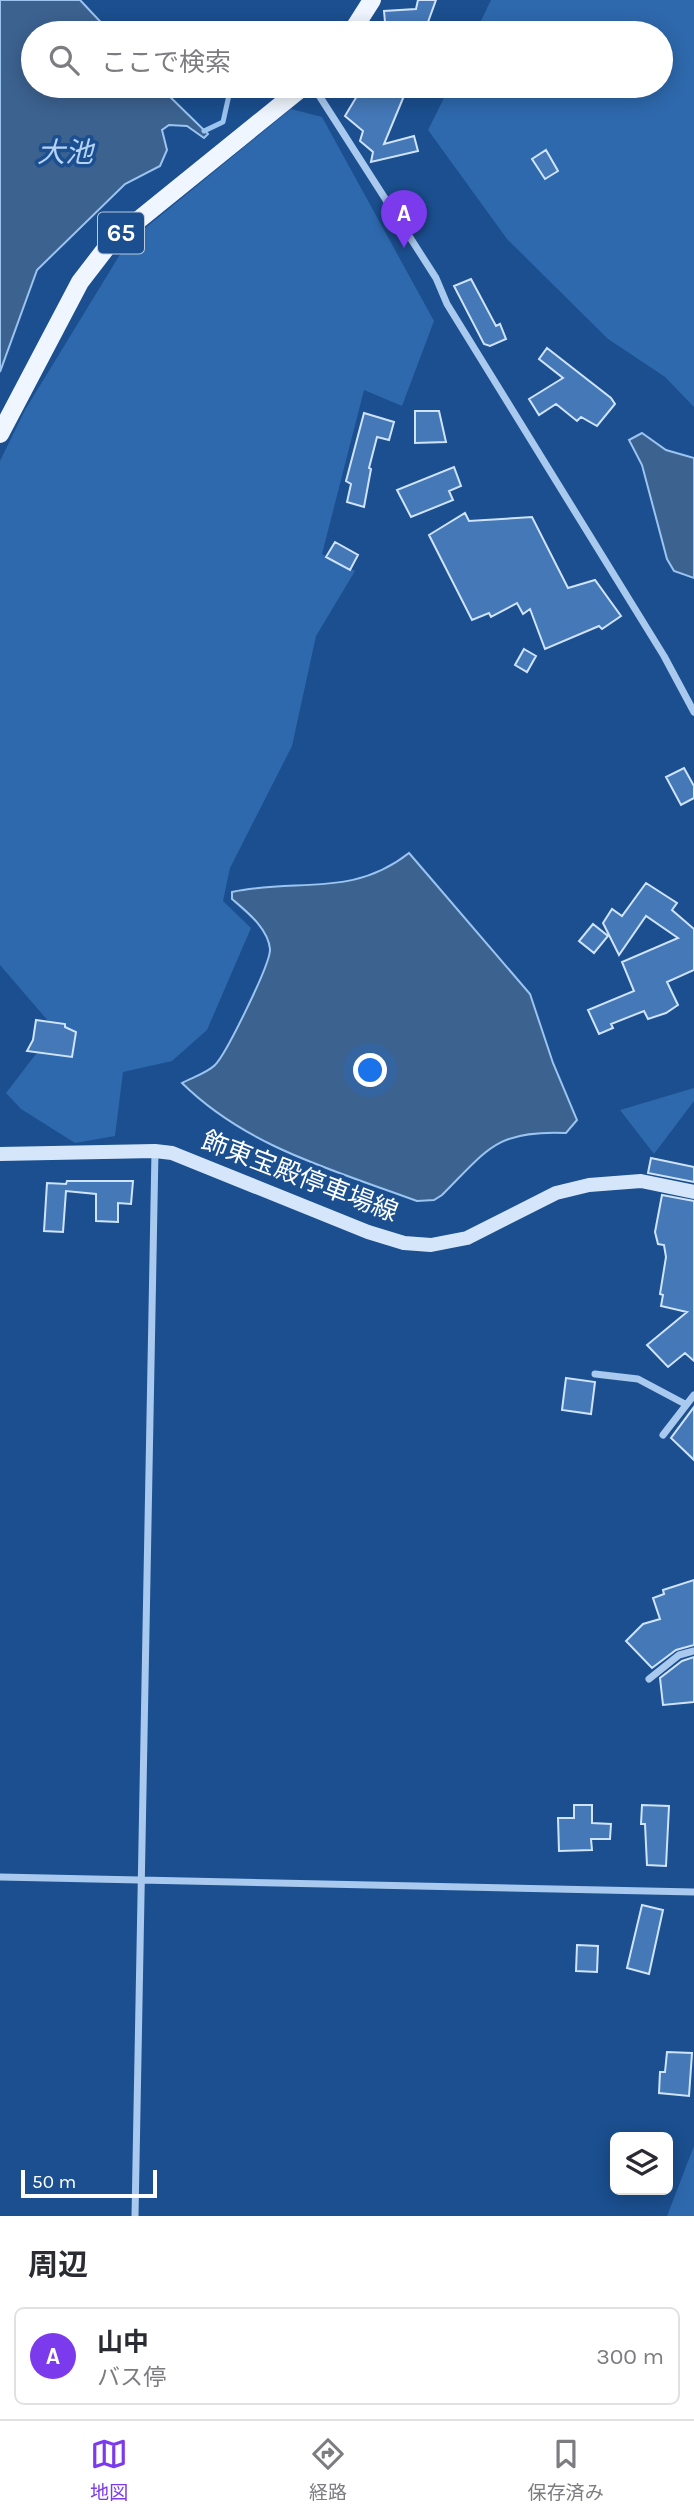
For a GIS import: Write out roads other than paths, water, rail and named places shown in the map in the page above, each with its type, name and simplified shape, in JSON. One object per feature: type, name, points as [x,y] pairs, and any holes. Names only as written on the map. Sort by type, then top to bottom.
[{"type":"main road","points":[[359,21],[372,0]]},
{"type":"main road","name":"65","points":[[0,434],[80,282],[110,243],[289,98]]},
{"type":"main road","name":"飾東宝殿停車場線","points":[[0,1154],[155,1151],[200,1162],[368,1232],[404,1243],[431,1245],[467,1238],[556,1193],[589,1185],[641,1181],[694,1192]]},
{"type":"street","points":[[321,98],[436,278],[447,303],[664,656],[694,712]]},
{"type":"street","points":[[135,2216],[155,1151]]},
{"type":"street","points":[[595,1374],[638,1378],[685,1404]]},
{"type":"street","points":[[663,1435],[694,1395]]},
{"type":"street","points":[[649,1679],[679,1655],[694,1651]]},
{"type":"street","points":[[0,1877],[694,1892]]},
{"type":"water","name":"大池","points":[[0,0],[80,0],[100,21],[21,21],[21,98],[171,98],[208,134],[204,138],[187,126],[169,125],[162,130],[167,150],[160,166],[125,184],[37,270],[0,372]]},
{"type":"water","points":[[642,433],[666,450],[694,458],[694,578],[674,571],[667,559],[642,465],[629,440]]},
{"type":"water","points":[[409,853],[530,994],[553,1063],[577,1120],[566,1133],[542,1133],[508,1139],[483,1154],[442,1195],[434,1200],[417,1201],[323,1167],[263,1140],[207,1105],[182,1083],[208,1070],[221,1057],[247,1008],[268,958],[270,949],[265,934],[256,921],[232,899],[232,892],[345,881],[388,867]]},
{"type":"waterway","points":[[204,131],[223,122],[228,98]]},
{"type":"place","name":"山中","points":[[404,248]]}]
